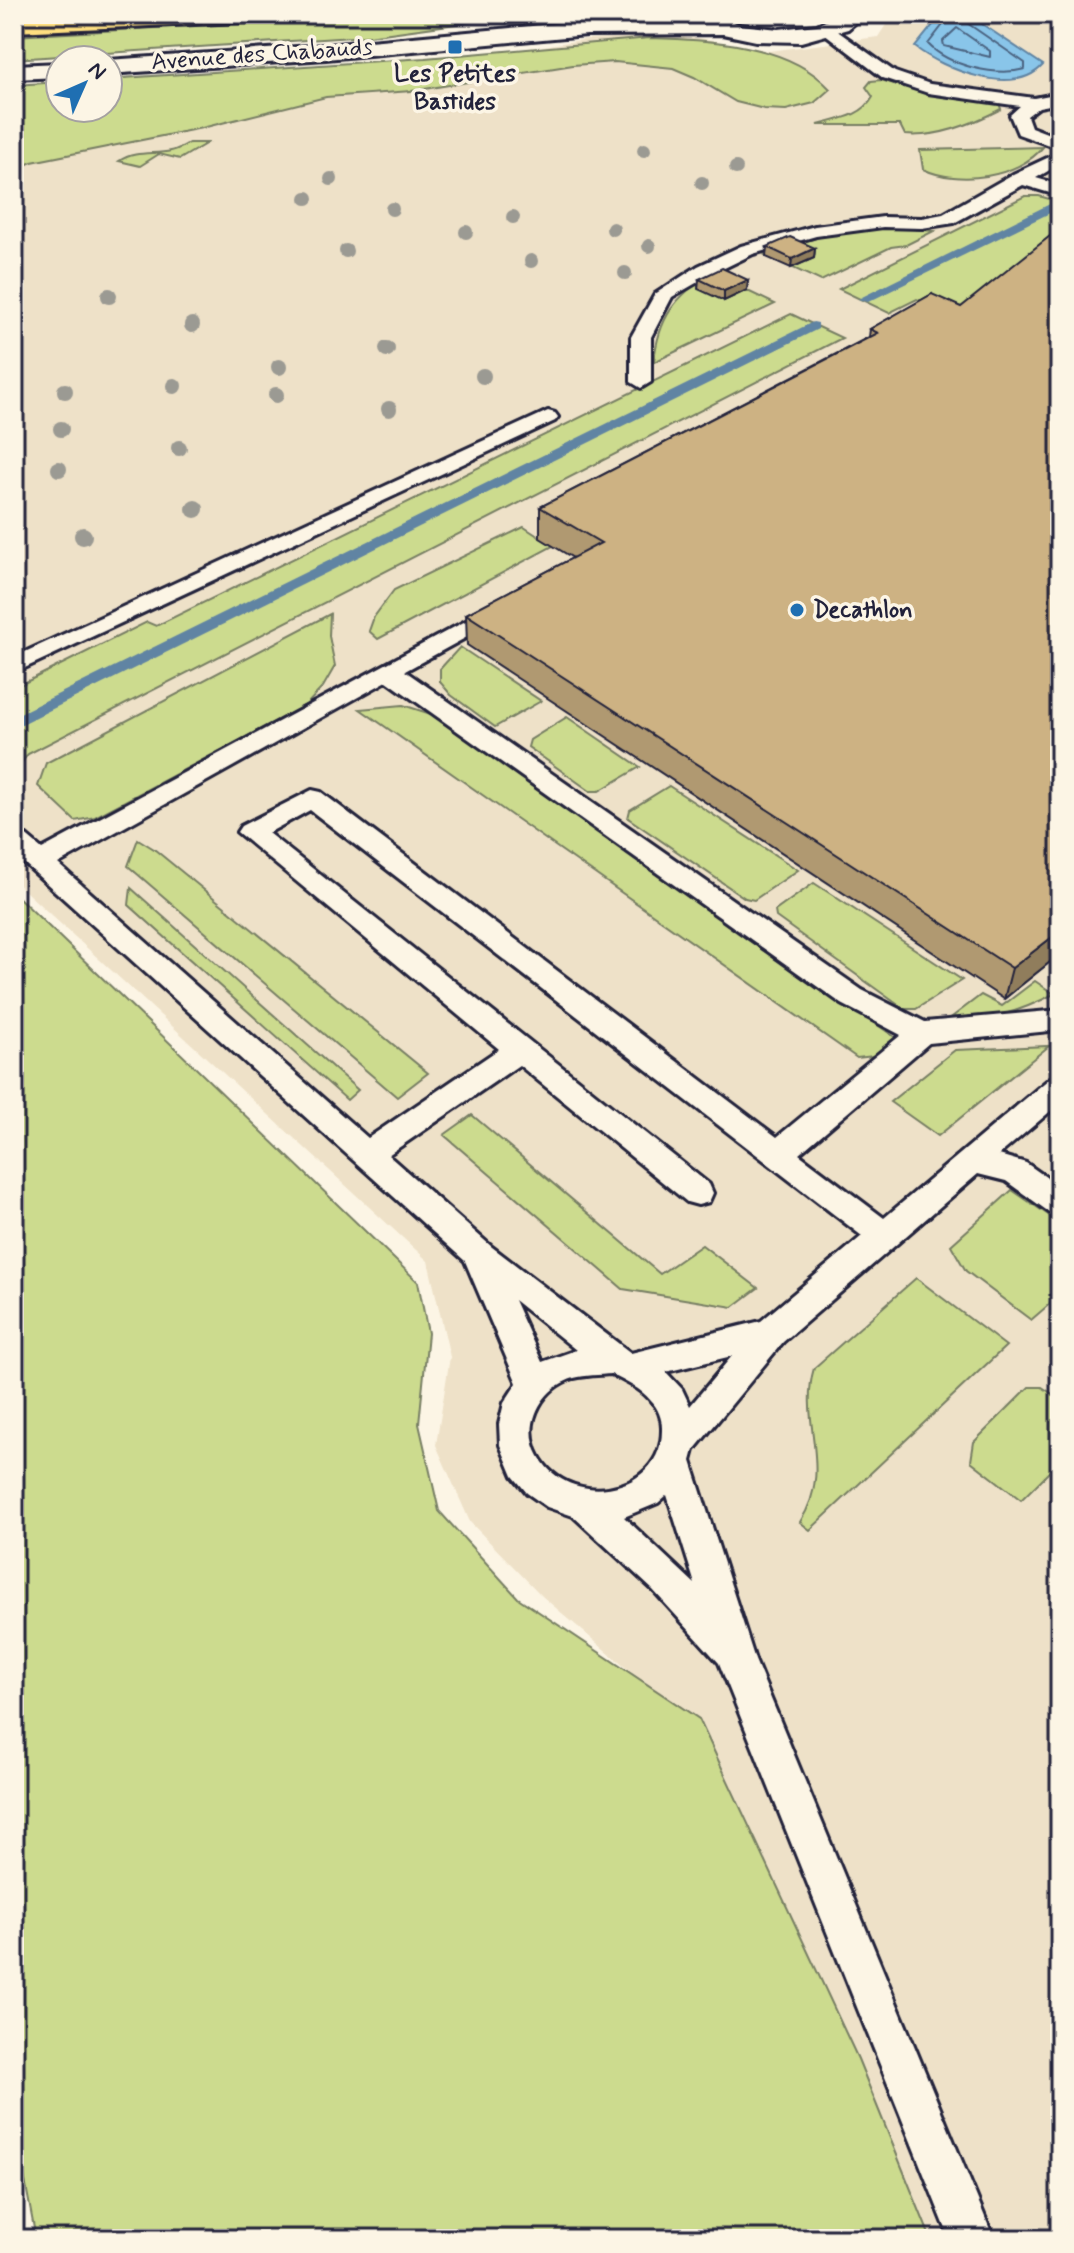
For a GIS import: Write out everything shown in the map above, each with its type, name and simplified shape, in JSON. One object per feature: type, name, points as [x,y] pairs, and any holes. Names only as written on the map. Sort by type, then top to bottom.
[{"type":"highway","points":[[14,25],[263,14]]},
{"type":"main road","name":"Avenue des Chabauds","points":[[560,28],[633,14]]},
{"type":"main road","points":[[702,14],[726,27],[784,36],[829,30],[847,22],[854,14]]},
{"type":"main road","name":"Avenue des Chabauds","points":[[124,66],[356,49],[560,28],[663,24],[726,27]]},
{"type":"main road","points":[[14,72],[44,71]]},
{"type":"lane","points":[[829,30],[889,75],[928,88],[1034,103]]},
{"type":"lane","points":[[1060,98],[1034,103],[1023,108],[1018,115],[1019,123],[1035,136],[1060,144]]},
{"type":"lane","points":[[641,382],[641,337],[664,294],[705,270],[747,250],[815,231],[883,222],[922,223],[948,219],[1060,157]]},
{"type":"lane","points":[[1019,178],[1060,191]]},
{"type":"lane","points":[[14,666],[548,417]]},
{"type":"lane","points":[[40,862],[524,597]]},
{"type":"lane","points":[[390,672],[852,997],[922,1033],[1060,1020]]},
{"type":"lane","points":[[698,1193],[250,832],[312,798],[886,1237]]},
{"type":"lane","points":[[14,839],[478,1253],[623,1364],[653,1380],[669,1397],[679,1418],[678,1452],[736,1660],[972,2239]]},
{"type":"lane","points":[[777,1155],[922,1033]]},
{"type":"lane","points":[[367,1154],[520,1049]]},
{"type":"lane","points":[[771,1332],[623,1364],[580,1362],[557,1370],[535,1385],[520,1405],[515,1430],[519,1455],[533,1478],[556,1495],[584,1504],[613,1506],[641,1496],[661,1482],[678,1452],[771,1332],[1060,1086]]},
{"type":"lane","points":[[974,1161],[1015,1171],[1060,1203]]},
{"type":"lane","points":[[478,1253],[535,1385]]},
{"type":"lane","points":[[584,1504],[666,1578],[736,1660]]},
{"type":"shaded area","points":[[893,14],[1060,14],[1060,2239],[162,2239],[647,1686],[542,1596],[470,1522],[436,1445],[450,1357],[428,1261],[14,881],[14,131],[58,124],[124,124],[124,113],[587,39],[699,38],[769,51],[878,37]]},
{"type":"green space","points":[[399,14],[529,14],[368,36],[124,52],[124,44],[44,44],[44,57],[14,59],[14,36]]},
{"type":"green space","points":[[650,38],[697,40],[770,53],[813,74],[830,89],[814,103],[786,110],[764,109],[736,102],[673,68],[615,62],[573,65],[412,91],[326,97],[202,128],[32,162],[14,170],[14,85],[44,83],[44,124],[124,124],[124,78],[425,58]]},
{"type":"green space","points":[[881,80],[928,94],[999,103],[1001,109],[954,128],[929,134],[905,135],[900,125],[818,125],[863,109],[873,97],[866,87],[871,81]]},
{"type":"green space","points":[[189,143],[207,143],[180,159],[159,154],[140,166],[119,161],[138,154],[173,150]]},
{"type":"green space","points":[[1043,147],[1019,166],[970,178],[923,169],[920,150]]},
{"type":"green space","points":[[1025,196],[1060,202],[1060,245],[966,322],[917,299],[889,313],[839,289]]},
{"type":"green space","points":[[890,227],[934,231],[906,245],[891,247],[821,281],[765,255],[819,237]]},
{"type":"green space","points":[[712,274],[775,304],[654,362],[660,333],[671,310],[688,291]]},
{"type":"green space","points":[[791,314],[842,338],[28,754],[14,773],[14,689],[24,683],[147,622],[156,626]]},
{"type":"green space","points":[[524,527],[553,546],[378,639],[369,631],[374,617],[394,590]]},
{"type":"green space","points":[[330,614],[329,636],[335,666],[323,687],[306,705],[95,817],[75,821],[38,786],[46,763]]},
{"type":"green space","points":[[460,647],[541,701],[495,727],[451,695],[440,682],[440,669]]},
{"type":"green space","points":[[403,705],[434,715],[899,1040],[882,1055],[857,1058],[360,709]]},
{"type":"green space","points":[[567,717],[640,767],[599,791],[590,791],[528,747],[530,740]]},
{"type":"green space","points":[[669,786],[798,870],[754,900],[745,898],[628,818],[630,810]]},
{"type":"green space","points":[[138,839],[428,1073],[397,1097],[128,866]]},
{"type":"green space","points":[[814,883],[962,980],[916,1009],[904,1009],[776,917],[775,911]]},
{"type":"green space","points":[[131,888],[358,1090],[347,1100],[129,905]]},
{"type":"green space","points":[[14,893],[418,1282],[428,1333],[419,1424],[439,1511],[518,1598],[699,1719],[858,2059],[931,2239],[36,2239],[14,2122]]},
{"type":"green space","points":[[1035,981],[1054,994],[1005,1014],[980,1018],[952,1017],[981,995],[1002,1006]]},
{"type":"green space","points":[[1049,1046],[938,1136],[890,1102],[955,1050]]},
{"type":"green space","points":[[472,1115],[660,1274],[702,1245],[758,1288],[733,1307],[623,1289],[444,1135]]},
{"type":"green space","points":[[1012,1190],[1060,1223],[1060,1295],[1031,1320],[966,1271],[951,1245]]},
{"type":"green space","points":[[916,1278],[1006,1346],[810,1530],[800,1522],[815,1483],[810,1407],[814,1368]]},
{"type":"green space","points":[[1029,1387],[1042,1387],[1060,1399],[1060,1461],[1021,1500],[971,1461],[974,1442]]},
{"type":"water","points":[[967,14],[1043,65],[1030,75],[997,80],[960,71],[915,47],[941,15]]},
{"type":"building","name":"Decathlon","points":[[1060,228],[1060,931],[1012,968],[466,614],[601,543],[540,507],[878,333],[870,329],[932,294],[961,307]]},
{"type":"building","points":[[790,237],[815,248],[792,259],[767,247]]},
{"type":"building","points":[[722,268],[748,280],[724,291],[699,279]]},
{"type":"waterway","points":[[864,299],[1060,203]]},
{"type":"waterway","points":[[14,723],[813,326]]},
{"type":"place","name":"Les Petites Bastides","points":[[455,47]]},
{"type":"place","name":"Decathlon","points":[[797,610]]}]
